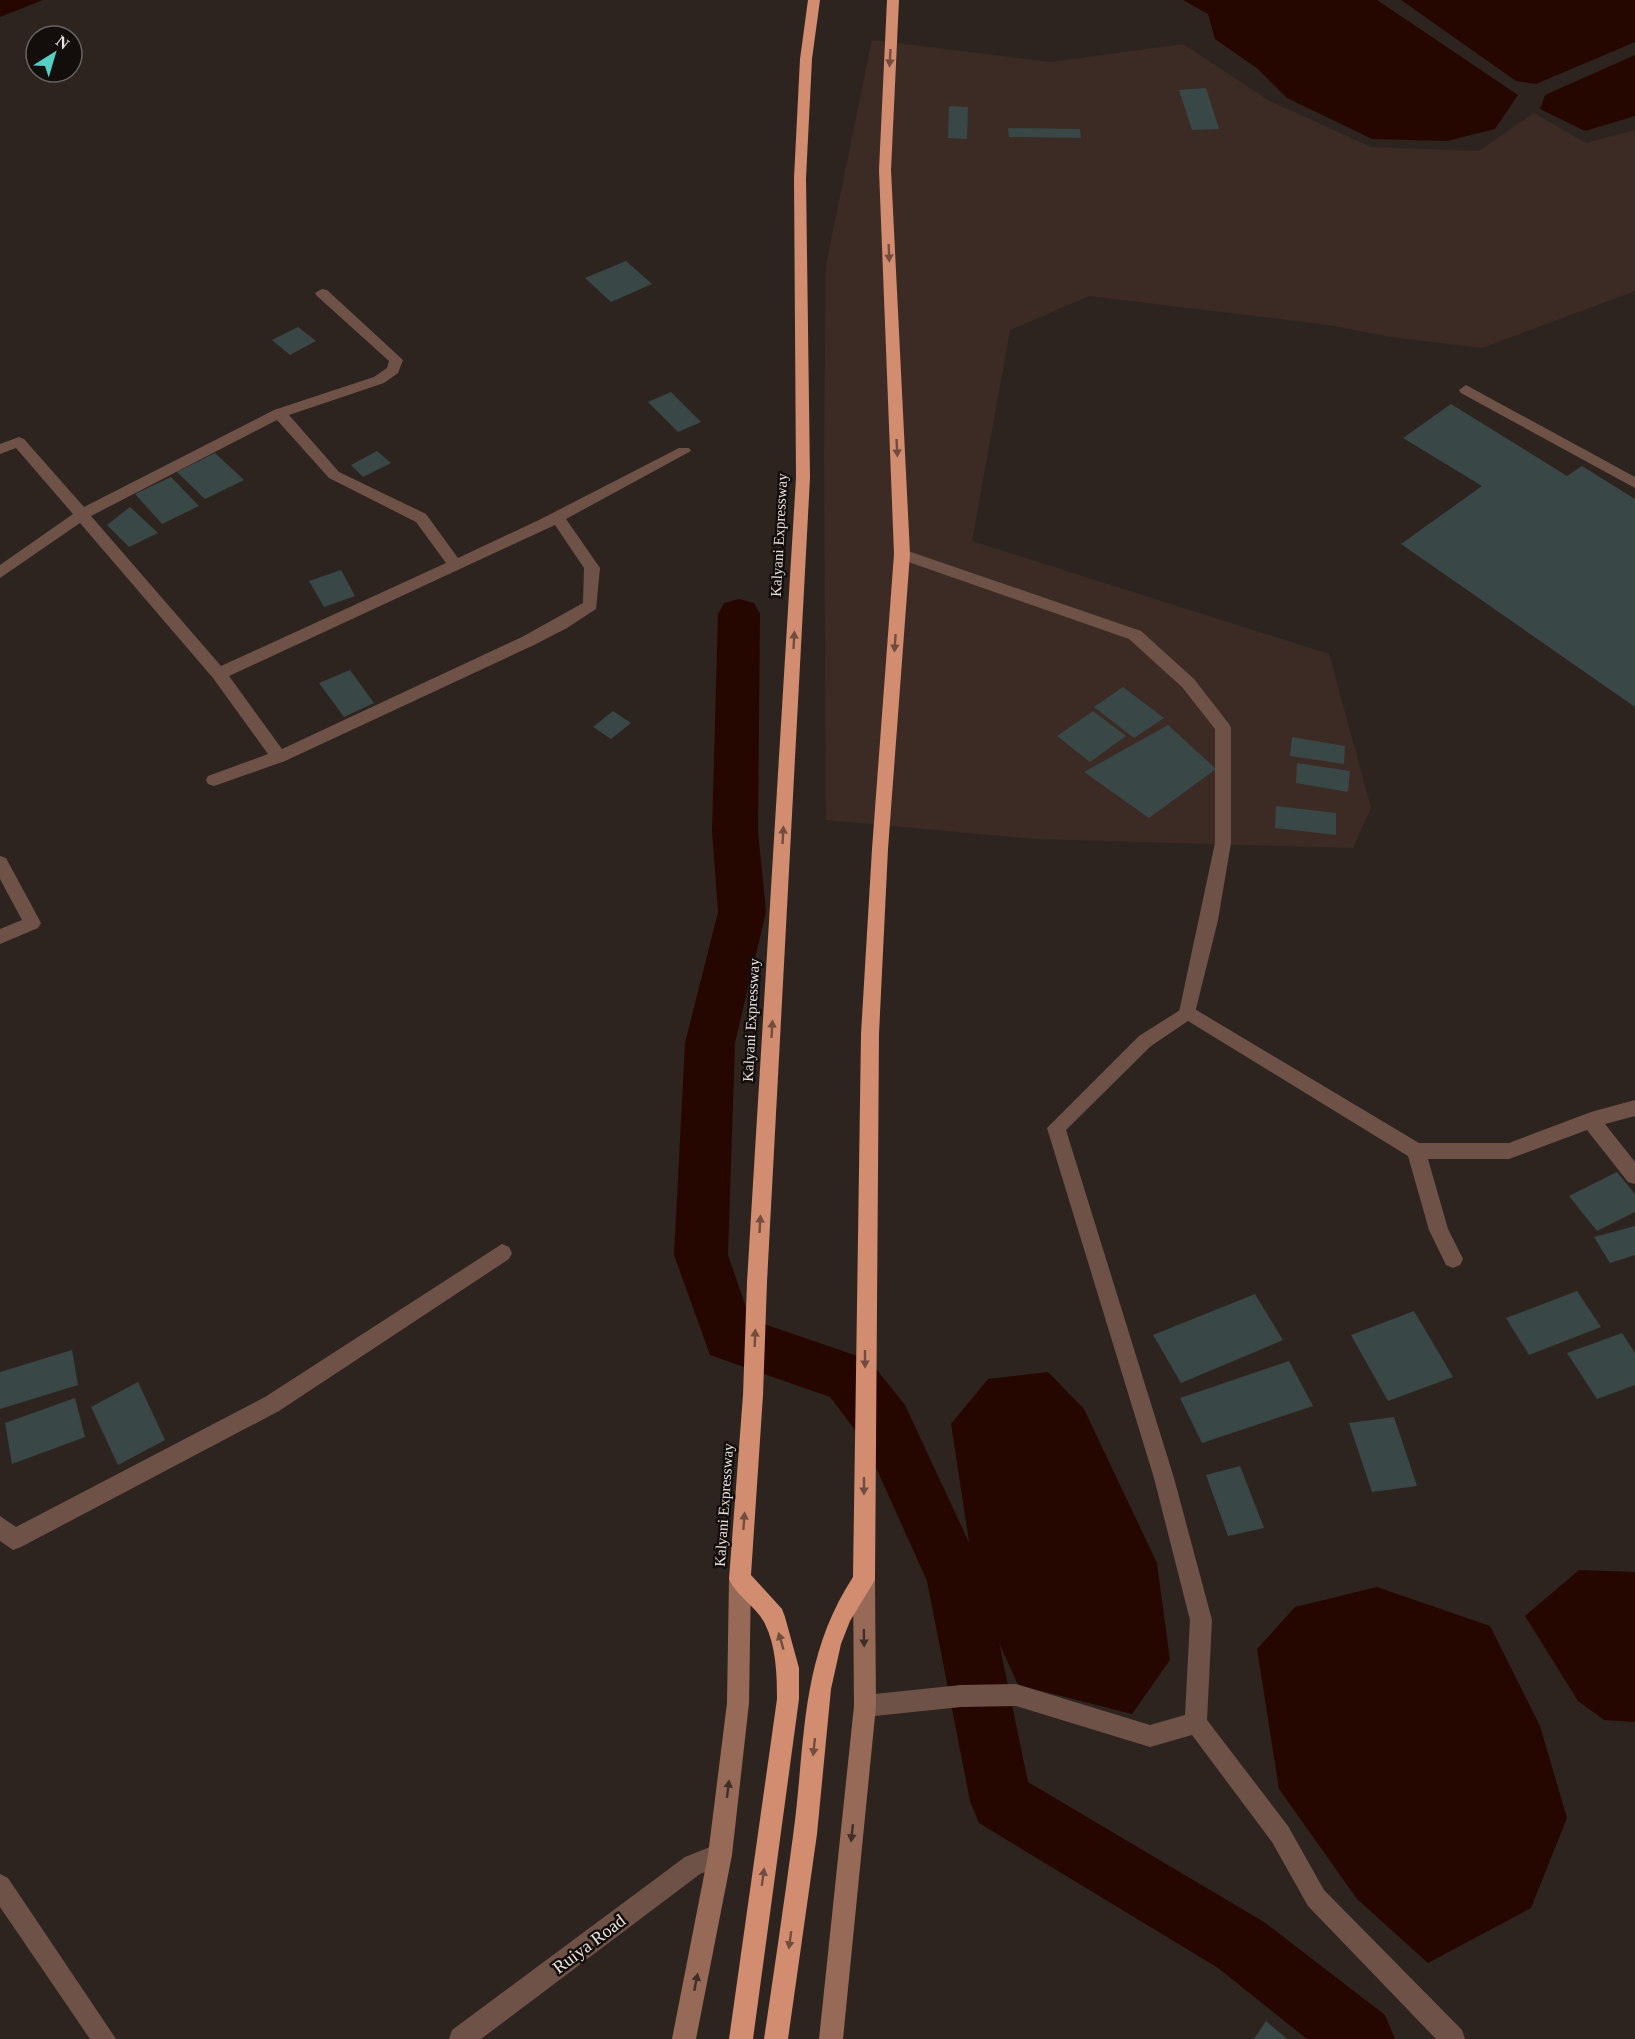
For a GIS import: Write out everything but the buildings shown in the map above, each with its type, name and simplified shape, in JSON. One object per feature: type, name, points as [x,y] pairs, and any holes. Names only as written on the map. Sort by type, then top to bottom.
[{"type":"highway","name":"Kalyani Expressway","points":[[740,1579],[753,1395],[757,1282],[803,478],[805,378],[798,202],[805,54],[814,0]]},
{"type":"highway","points":[[776,2039],[805,1834],[820,1689],[830,1644],[842,1614],[864,1580],[870,1034],[880,849],[902,554],[885,170],[893,0]]},
{"type":"highway","points":[[740,1579],[774,1617],[788,1668],[788,1699],[741,2039]]},
{"type":"street","points":[[0,573],[81,515],[279,413],[359,388],[379,380],[393,370],[396,360],[322,293]]},
{"type":"street","points":[[1466,390],[1635,483]]},
{"type":"street","points":[[279,413],[334,475],[422,518],[455,565]]},
{"type":"street","points":[[0,449],[19,442],[219,674],[279,757]]},
{"type":"street","points":[[219,674],[557,517],[684,451]]},
{"type":"street","points":[[214,780],[279,757],[528,641],[562,624],[591,605],[592,568],[557,517]]},
{"type":"street","points":[[902,554],[1136,635],[1188,683],[1223,728],[1223,843],[1209,920],[1188,1012],[1145,1041],[1056,1128],[1164,1478],[1201,1620],[1196,1723],[1280,1834],[1316,1898],[1452,2039]]},
{"type":"street","points":[[0,863],[32,923],[0,937]]},
{"type":"street","points":[[1188,1012],[1416,1151],[1509,1151],[1591,1120],[1635,1108]]},
{"type":"street","points":[[1591,1120],[1635,1176]]},
{"type":"street","points":[[1416,1151],[1439,1230],[1453,1259]]},
{"type":"street","points":[[0,1526],[13,1540],[272,1404],[502,1253]]},
{"type":"street","name":"Kalyani Expressway","points":[[684,2039],[720,1855],[738,1703],[740,1579]]},
{"type":"street","points":[[831,2039],[865,1706],[864,1580]]},
{"type":"street","points":[[865,1706],[961,1696],[1016,1695],[1150,1736],[1196,1723]]},
{"type":"street","name":"Ruiya Road","points":[[461,2039],[693,1864],[720,1855]]},
{"type":"street","points":[[0,1886],[104,2039]]},
{"type":"shaded area","points":[[0,0],[43,0],[0,17]]},
{"type":"shaded area","points":[[1183,0],[1377,0],[1518,95],[1495,129],[1447,141],[1372,139],[1287,98],[1258,69],[1215,39],[1208,14]]},
{"type":"shaded area","points":[[1401,0],[1635,0],[1635,42],[1536,84],[1516,81]]},
{"type":"shaded area","points":[[872,40],[1051,62],[1183,44],[1268,100],[1371,147],[1479,151],[1534,113],[1586,143],[1635,130],[1635,291],[1482,348],[1391,337],[1329,325],[1089,296],[1010,330],[972,541],[1329,654],[1371,808],[1353,848],[1035,839],[826,820],[824,452],[826,265]]},
{"type":"shaded area","points":[[1635,55],[1635,116],[1585,131],[1540,109],[1545,95]]},
{"type":"shaded area","points":[[1048,1372],[1084,1409],[1157,1563],[1170,1660],[1132,1714],[1018,1685],[977,1594],[951,1424],[988,1379]]},
{"type":"shaded area","points":[[1579,1570],[1635,1572],[1635,1722],[1604,1720],[1578,1701],[1525,1616]]},
{"type":"shaded area","points":[[1377,1587],[1490,1626],[1540,1726],[1567,1818],[1531,1908],[1428,1963],[1357,1899],[1279,1789],[1257,1649],[1295,1607]]},
{"type":"waterway","points":[[739,614],[735,831],[742,912],[710,1043],[701,1255],[729,1337],[849,1378],[885,1424],[956,1579],[1001,1801],[1241,1945],[1361,2039]]}]
